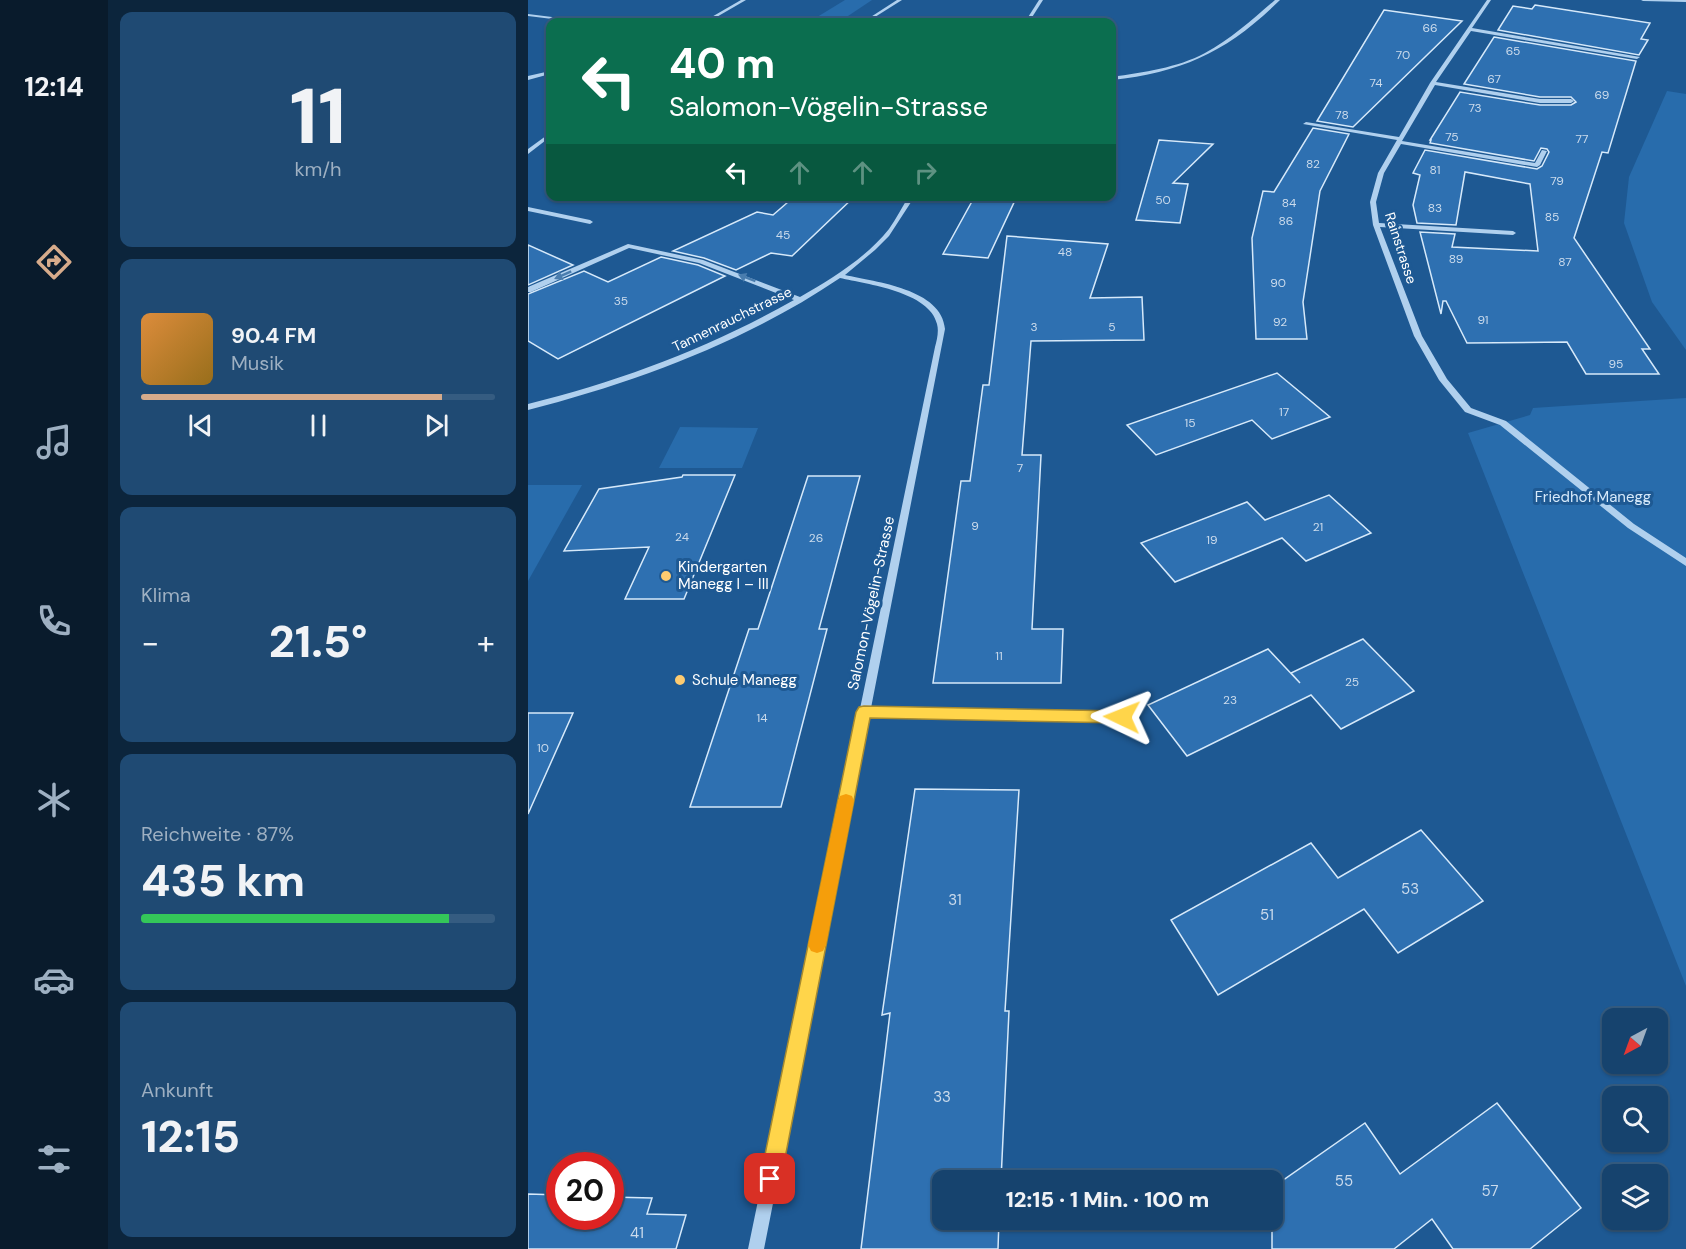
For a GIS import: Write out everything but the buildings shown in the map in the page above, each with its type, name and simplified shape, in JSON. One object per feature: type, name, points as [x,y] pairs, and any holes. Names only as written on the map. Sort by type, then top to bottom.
[{"type":"street","points":[[712,18],[744,0]]},
{"type":"street","points":[[871,18],[900,0]]},
{"type":"street","points":[[1030,18],[1041,0]]},
{"type":"street","points":[[1116,78],[1167,68],[1206,54],[1234,36],[1278,0]]},
{"type":"street","name":"Rainstrasse","points":[[1489,0],[1433,84],[1381,173],[1373,202],[1376,225],[1418,336],[1443,380],[1468,410],[1503,423],[1630,526],[1686,563]]},
{"type":"street","points":[[1643,0],[1686,1]]},
{"type":"street","points":[[528,15],[552,18]]},
{"type":"street","points":[[1469,29],[1637,57]]},
{"type":"street","points":[[528,78],[546,74]]},
{"type":"street","points":[[1433,84],[1540,101],[1571,101]]},
{"type":"street","points":[[1306,124],[1537,165],[1544,151]]},
{"type":"street","points":[[528,152],[546,138]]},
{"type":"street","name":"Tannenrauchstrasse","points":[[528,407],[569,398],[674,363],[801,300],[841,276],[888,233],[909,201]]},
{"type":"street","points":[[528,209],[590,222]]},
{"type":"street","points":[[1376,225],[1513,233]]},
{"type":"street","points":[[528,291],[628,246],[701,261],[801,300]]},
{"type":"street","name":"Salomon-Vögelin-Strasse","points":[[756,1249],[934,370],[941,324],[934,309],[918,296],[841,276]]},
{"type":"street","points":[[864,712],[1122,717]]},
{"type":"green space","points":[[845,0],[872,0],[845,18],[816,18]]},
{"type":"green space","points":[[1667,91],[1686,94],[1686,350],[1652,302],[1624,223],[1629,177]]},
{"type":"green space","name":"Friedhof Manegg","points":[[1686,398],[1686,986],[1468,433],[1530,415],[1533,408]]},
{"type":"green space","points":[[680,427],[758,428],[742,468],[659,468]]},
{"type":"green space","points":[[528,485],[582,485],[528,581]]},
{"type":"slow traffic","points":[[817,945],[846,801]]},
{"type":"place","name":"Kindergarten Manegg I – III","points":[[666,576]]},
{"type":"place","name":"Schule Manegg","points":[[680,680]]},
{"type":"route","points":[[770,1179],[864,712],[1122,717]]}]
